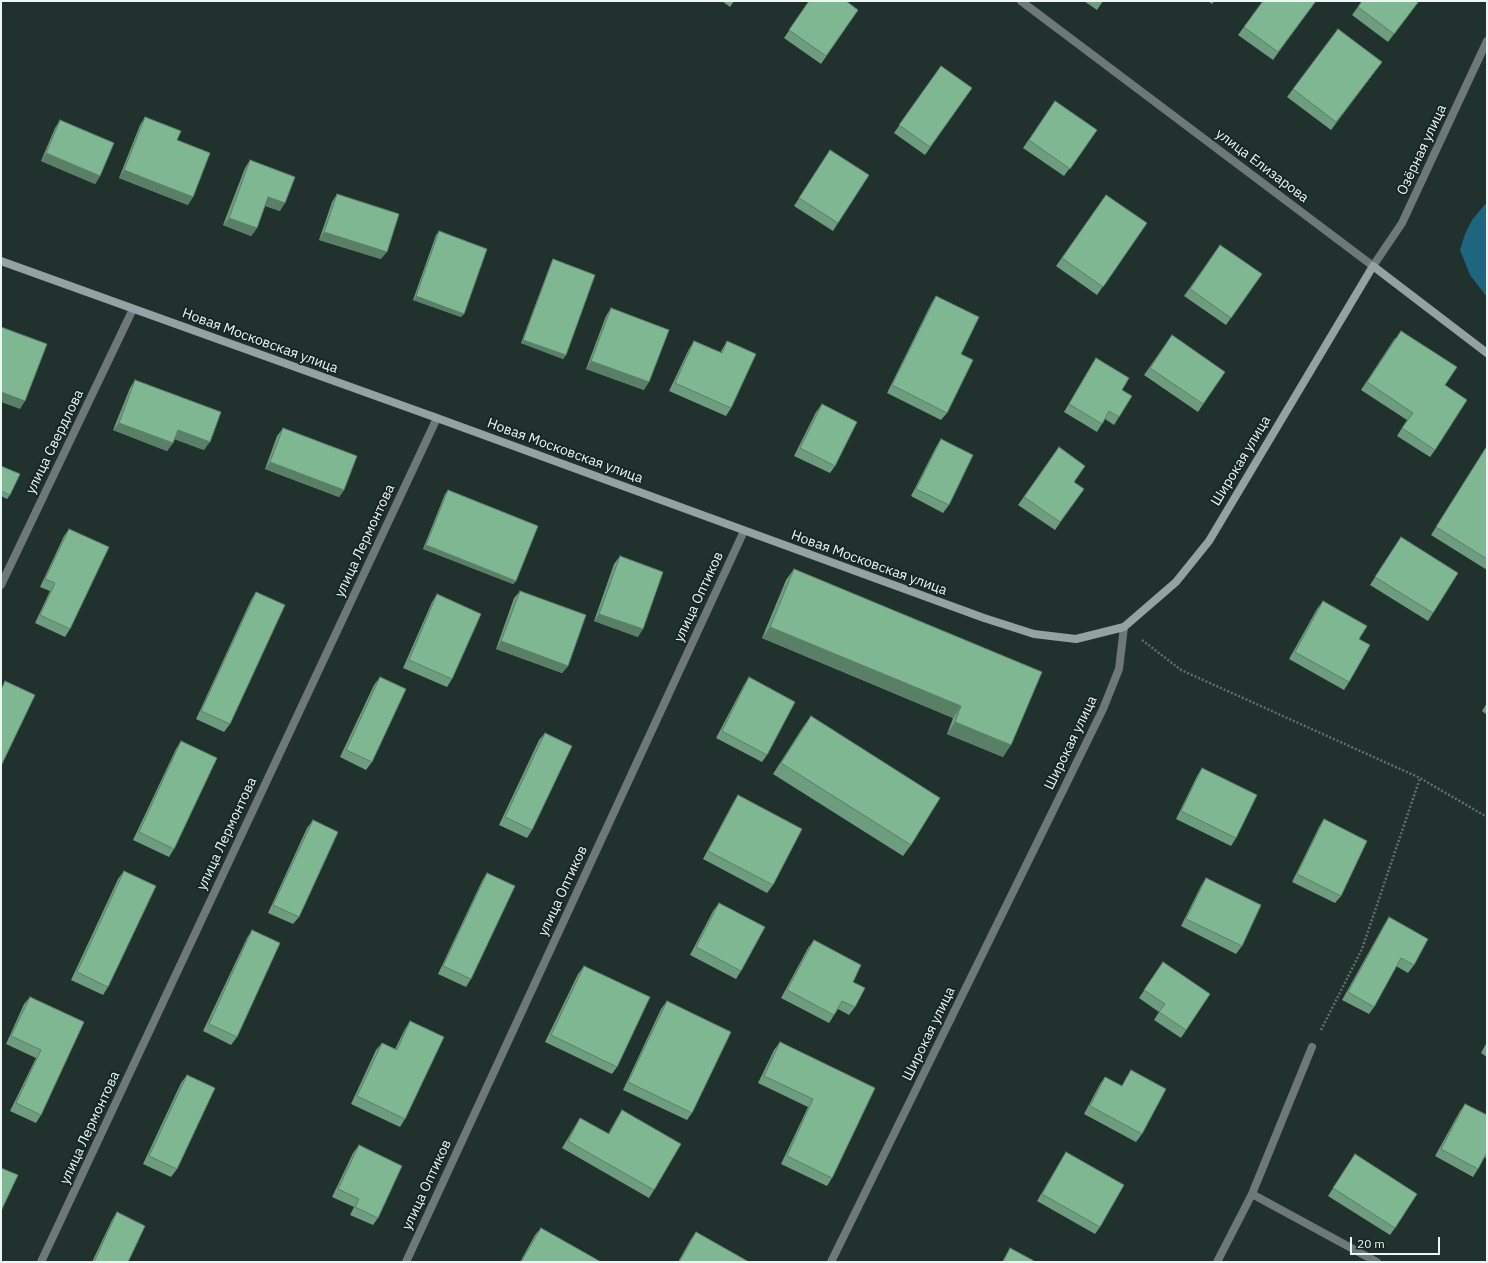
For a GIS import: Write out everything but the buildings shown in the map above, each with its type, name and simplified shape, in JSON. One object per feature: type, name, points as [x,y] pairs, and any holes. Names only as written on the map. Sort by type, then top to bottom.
[{"type":"street","name":"улица Елизарова","points":[[1021,1],[1374,266],[1487,353]]},
{"type":"street","name":"Озёрная улица","points":[[1374,266],[1402,223],[1487,41]]},
{"type":"street","name":"Новая Московская улица","points":[[1,261],[437,418],[984,618],[1034,634],[1076,638],[1124,627]]},
{"type":"street","name":"Широкая улица","points":[[831,1262],[1103,709],[1119,669],[1124,627],[1176,582],[1209,541],[1374,266]]},
{"type":"street","name":"улица Свердлова","points":[[1,585],[133,309]]},
{"type":"street","name":"улица Лермонтова","points":[[41,1262],[437,418]]},
{"type":"street","name":"улица Оптиков","points":[[406,1262],[744,531]]},
{"type":"street","points":[[1217,1262],[1252,1194],[1312,1047]]},
{"type":"street","points":[[1252,1194],[1377,1262]]},
{"type":"path","points":[[1124,627],[1181,670],[1420,778],[1487,818]]},
{"type":"path","points":[[1312,1047],[1362,949],[1420,778]]},
{"type":"water","points":[[1487,202],[1487,297],[1470,275],[1460,250],[1465,234],[1472,220]]}]
